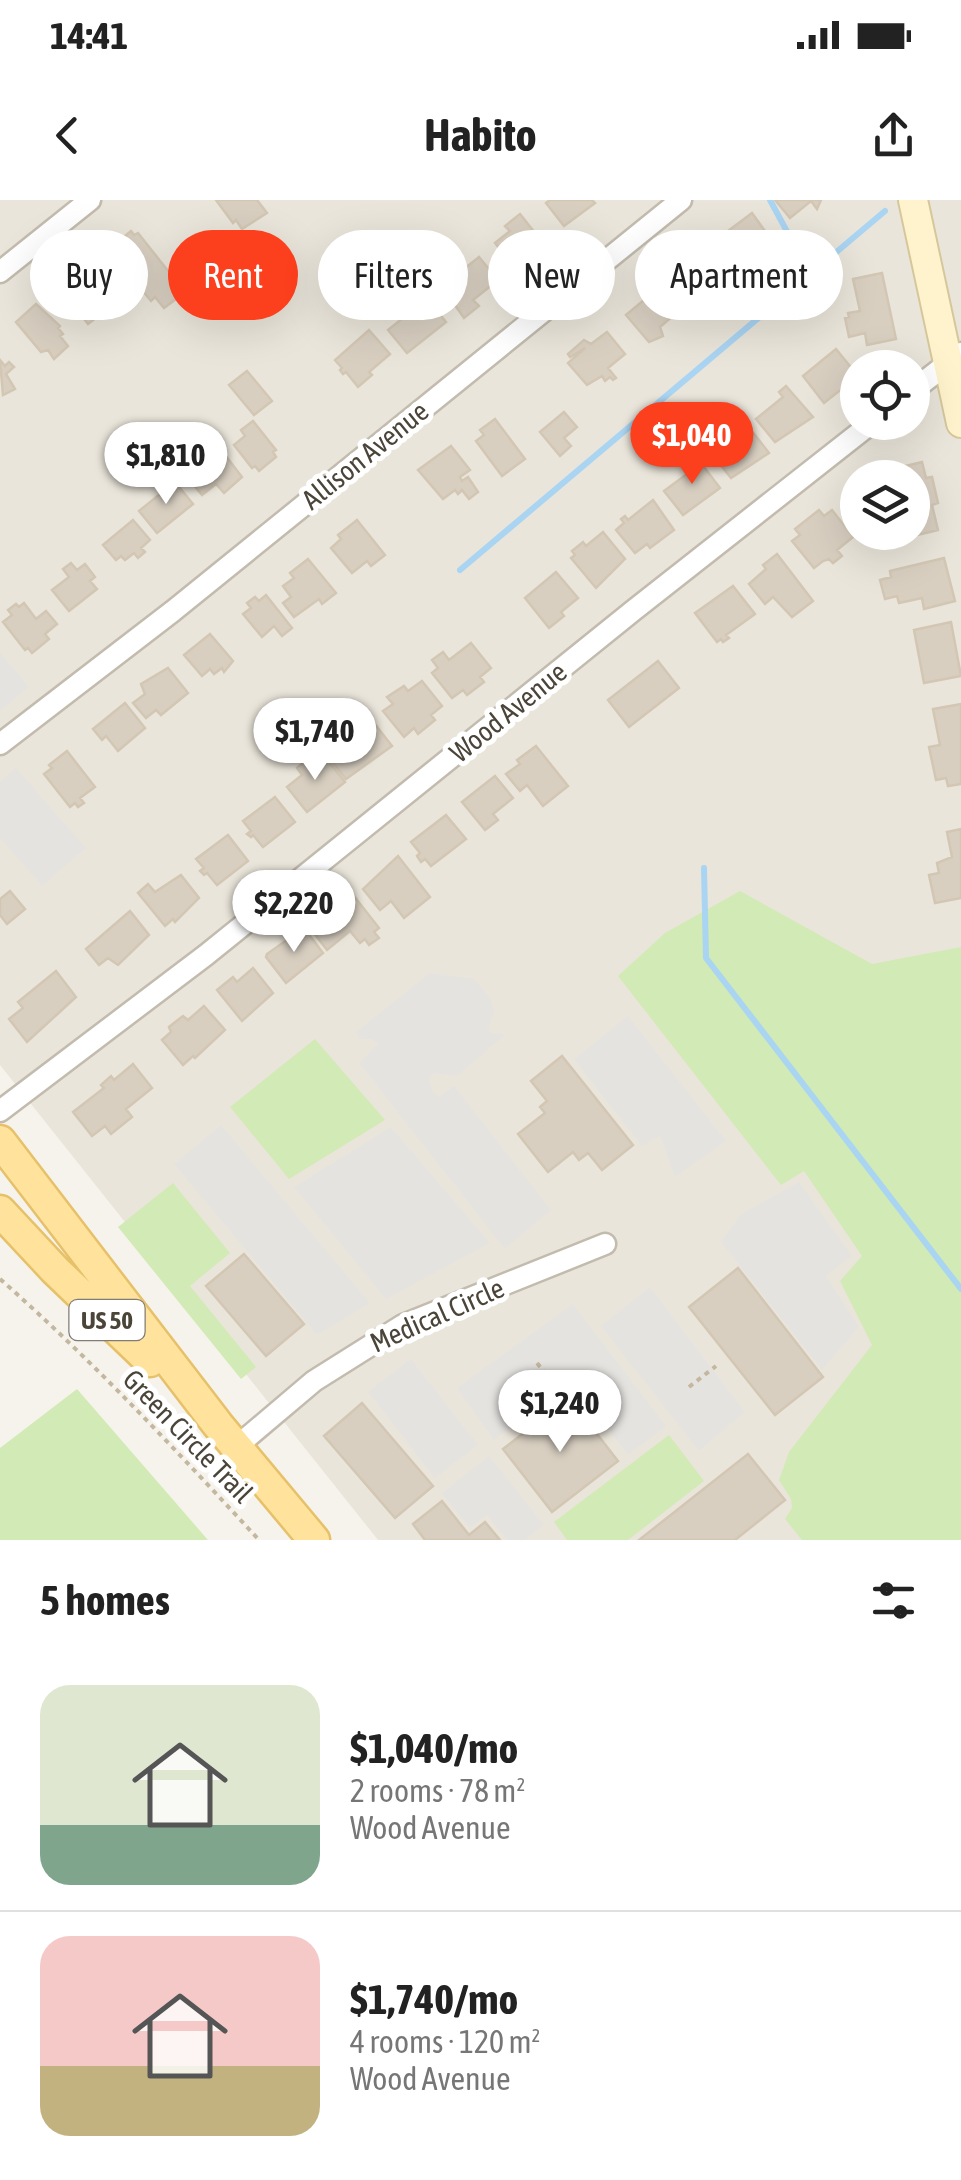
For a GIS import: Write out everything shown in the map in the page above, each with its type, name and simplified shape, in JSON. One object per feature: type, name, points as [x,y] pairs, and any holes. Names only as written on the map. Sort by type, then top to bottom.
[{"type":"main road","name":"US 50","points":[[0,1141],[227,1436],[314,1540]]},
{"type":"main road","name":"US 50","points":[[0,1211],[227,1436]]},
{"type":"street","points":[[0,272],[90,200]]},
{"type":"street","name":"Allison Avenue","points":[[0,744],[174,611],[681,200]]},
{"type":"street","points":[[913,200],[954,358],[961,423]]},
{"type":"street","points":[[930,377],[954,358]]},
{"type":"street","name":"Wood Avenue","points":[[0,1111],[190,967],[850,440]]},
{"type":"street","name":"Medical Circle","points":[[227,1436],[403,1325],[606,1244]]},
{"type":"path","name":"Green Circle Trail","points":[[0,1279],[51,1324],[259,1540]]},
{"type":"path","points":[[537,1363],[562,1395]]},
{"type":"path","points":[[689,1387],[716,1366]]},
{"type":"shaded area","points":[[0,200],[961,200],[961,1540],[378,1540],[0,1065]]},
{"type":"shaded area","points":[[0,652],[29,687],[0,711]]},
{"type":"shaded area","points":[[16,768],[86,848],[42,886],[0,838],[0,782]]},
{"type":"shaded area","points":[[430,973],[474,979],[490,998],[494,1011],[491,1033],[506,1034],[457,1076],[434,1073],[429,1080],[438,1097],[454,1086],[551,1210],[505,1249],[359,1063],[378,1044],[360,1039],[356,1032]]},
{"type":"shaded area","points":[[628,1016],[726,1141],[675,1177],[660,1136],[642,1146],[574,1059]]},
{"type":"shaded area","points":[[221,1125],[370,1303],[317,1335],[174,1164]]},
{"type":"shaded area","points":[[391,1127],[490,1243],[386,1299],[294,1187]]},
{"type":"shaded area","points":[[799,1182],[852,1256],[826,1276],[859,1327],[822,1370],[721,1242],[741,1214]]},
{"type":"shaded area","points":[[650,1287],[745,1412],[699,1451],[601,1326]]},
{"type":"shaded area","points":[[573,1304],[666,1426],[628,1455],[571,1380],[494,1440],[457,1388]]},
{"type":"shaded area","points":[[411,1359],[478,1445],[435,1478],[368,1392]]},
{"type":"shaded area","points":[[489,1456],[544,1525],[525,1540],[507,1540],[487,1515],[470,1528],[442,1493]]},
{"type":"green space","points":[[740,891],[872,964],[961,947],[961,1540],[802,1540],[785,1519],[792,1508],[791,1499],[779,1480],[789,1452],[872,1345],[840,1281],[862,1256],[804,1171],[781,1185],[618,976],[665,933]]},
{"type":"green space","points":[[315,1039],[385,1120],[289,1179],[230,1107]]},
{"type":"green space","points":[[173,1183],[230,1253],[190,1286],[256,1367],[241,1379],[118,1227]]},
{"type":"green space","points":[[77,1389],[208,1540],[0,1540],[0,1448]]},
{"type":"green space","points":[[669,1435],[704,1481],[628,1540],[567,1540],[554,1522]]},
{"type":"building","points":[[216,200],[257,200],[267,213],[242,229]]},
{"type":"building","points":[[775,200],[821,200],[817,209],[811,201],[790,218]]},
{"type":"building","points":[[546,203],[595,203],[564,226]]},
{"type":"building","points":[[752,213],[764,230],[729,230]]},
{"type":"building","points":[[520,214],[533,230],[509,230],[505,226]]},
{"type":"building","points":[[148,246],[168,271],[168,305],[164,308],[155,297],[151,301]]},
{"type":"building","points":[[479,257],[488,268],[488,288],[473,300],[479,306],[468,315],[468,266]]},
{"type":"building","points":[[882,273],[896,339],[867,345],[865,333],[849,337],[845,318],[848,313],[860,311],[853,279]]},
{"type":"building","points":[[635,308],[635,320],[668,320],[660,327],[663,336],[649,342],[626,315]]},
{"type":"building","points":[[30,309],[30,320],[53,320],[68,346],[54,359],[48,350],[41,352],[16,322]]},
{"type":"building","points":[[401,320],[446,322],[407,353],[388,330]]},
{"type":"building","points":[[369,330],[390,354],[358,387],[335,360]]},
{"type":"building","points":[[607,332],[625,354],[608,368],[616,378],[605,381],[602,376],[587,385],[568,363],[585,348],[570,357],[568,354],[584,340],[591,344]]},
{"type":"building","points":[[836,349],[840,354],[840,390],[824,403],[803,376]]},
{"type":"building","points":[[0,360],[5,366],[9,362],[14,367],[6,374],[15,389],[3,395]]},
{"type":"building","points":[[247,371],[272,401],[254,415],[229,385]]},
{"type":"building","points":[[786,386],[813,417],[775,442],[756,419],[783,397],[779,392]]},
{"type":"building","points":[[564,412],[577,427],[564,438],[571,446],[560,456],[540,432]]},
{"type":"building","points":[[495,419],[525,459],[502,476],[476,441],[484,435],[480,430]]},
{"type":"building","points":[[253,421],[276,450],[276,457],[259,471],[234,445],[245,436],[241,430]]},
{"type":"building","points":[[737,422],[743,430],[748,426],[769,453],[731,478],[712,454],[731,440],[725,432]]},
{"type":"building","points":[[206,430],[242,477],[224,493],[216,484],[202,495],[187,477],[200,467],[184,448]]},
{"type":"building","points":[[451,446],[470,470],[460,477],[462,481],[468,477],[478,492],[469,499],[462,490],[458,494],[455,490],[443,499],[418,470]]},
{"type":"building","points":[[694,454],[720,488],[683,515],[664,491],[691,471],[684,462]]},
{"type":"building","points":[[932,477],[938,503],[932,505],[938,530],[930,532]]},
{"type":"building","points":[[175,482],[193,504],[157,533],[139,511]]},
{"type":"building","points":[[653,500],[674,530],[650,548],[647,544],[635,553],[616,530],[624,523],[621,519],[625,516],[628,520]]},
{"type":"building","points":[[819,510],[824,516],[832,510],[840,520],[837,550],[842,556],[814,568],[792,541],[800,535],[795,529]]},
{"type":"building","points":[[133,520],[150,540],[141,548],[145,552],[138,558],[134,553],[125,560],[121,556],[116,560],[103,545]]},
{"type":"building","points":[[357,520],[385,555],[371,566],[367,561],[352,573],[331,548],[341,539],[338,535]]},
{"type":"building","points":[[603,532],[625,559],[596,588],[571,558],[575,555],[572,551],[583,542],[586,546]]},
{"type":"building","points":[[777,554],[813,601],[792,617],[773,597],[765,604],[749,584]]},
{"type":"building","points":[[944,558],[955,601],[924,609],[922,598],[899,603],[897,596],[885,599],[880,580],[891,577],[890,571]]},
{"type":"building","points":[[308,559],[336,593],[322,604],[319,599],[294,617],[283,603],[291,597],[283,586],[294,578],[290,573]]},
{"type":"building","points":[[71,563],[77,570],[85,564],[95,577],[90,581],[97,589],[69,611],[52,590],[69,577],[63,569]]},
{"type":"building","points":[[556,572],[578,598],[549,628],[525,598]]},
{"type":"building","points":[[733,586],[755,614],[726,635],[729,638],[717,642],[695,613]]},
{"type":"building","points":[[266,595],[292,628],[282,636],[274,626],[262,637],[243,614],[251,608],[247,603]]},
{"type":"building","points":[[24,603],[36,619],[46,611],[57,624],[45,634],[49,639],[32,653],[28,648],[25,650],[3,622],[12,615],[8,610]]},
{"type":"building","points":[[951,622],[961,676],[924,683],[914,630]]},
{"type":"building","points":[[210,634],[233,661],[224,672],[222,668],[214,674],[210,669],[202,676],[184,655]]},
{"type":"building","points":[[471,643],[491,668],[480,677],[484,682],[467,695],[463,690],[452,698],[432,673],[438,668],[432,660],[443,652],[449,660]]},
{"type":"building","points":[[658,661],[679,688],[629,727],[608,700]]},
{"type":"building","points":[[168,668],[188,693],[161,715],[156,710],[146,718],[133,703],[145,694],[141,684]]},
{"type":"building","points":[[422,681],[442,706],[431,715],[435,720],[418,734],[414,728],[404,737],[383,711],[393,704],[387,697],[404,686],[408,691]]},
{"type":"building","points":[[125,703],[145,728],[118,751],[106,736],[102,740],[93,729]]},
{"type":"building","points":[[961,704],[961,784],[948,786],[946,778],[936,780],[929,747],[940,745],[933,709]]},
{"type":"building","points":[[374,723],[392,746],[346,779],[330,759],[346,745],[342,740],[354,730],[357,736]]},
{"type":"building","points":[[536,746],[568,786],[543,806],[527,785],[520,791],[506,774]]},
{"type":"building","points":[[67,751],[95,787],[80,798],[84,803],[78,807],[75,803],[70,807],[44,774]]},
{"type":"building","points":[[325,757],[345,782],[307,812],[287,787],[302,775],[297,768],[309,758],[314,765]]},
{"type":"building","points":[[495,776],[513,798],[493,814],[498,820],[485,830],[462,802]]},
{"type":"building","points":[[275,797],[295,822],[263,847],[253,835],[247,834],[251,831],[243,821]]},
{"type":"building","points":[[446,815],[466,839],[431,866],[425,859],[421,862],[417,856],[420,853],[411,842]]},
{"type":"building","points":[[961,829],[961,898],[935,903],[929,875],[939,873],[937,863],[952,857],[947,832]]},
{"type":"building","points":[[228,835],[248,861],[217,885],[200,871],[204,868],[196,859]]},
{"type":"building","points":[[398,856],[430,897],[404,918],[391,901],[380,910],[363,889]]},
{"type":"building","points":[[181,875],[199,898],[175,922],[173,919],[165,926],[138,893],[148,884],[155,892]]},
{"type":"building","points":[[10,891],[25,909],[7,924],[0,915],[0,899]]},
{"type":"building","points":[[350,891],[379,928],[374,932],[379,938],[369,945],[365,939],[360,943],[350,931],[327,950],[307,924]]},
{"type":"building","points":[[130,911],[149,935],[118,965],[108,958],[99,965],[86,949]]},
{"type":"building","points":[[304,928],[323,953],[286,983],[266,957]]},
{"type":"building","points":[[253,968],[273,993],[242,1021],[217,990],[233,977],[237,982]]},
{"type":"building","points":[[56,971],[76,997],[27,1042],[9,1019],[23,1008],[18,1002]]},
{"type":"building","points":[[204,1006],[225,1030],[183,1065],[162,1040],[171,1032],[169,1027],[183,1016],[188,1020]]},
{"type":"building","points":[[562,1056],[633,1145],[602,1170],[588,1153],[579,1160],[573,1152],[548,1172],[518,1134],[545,1113],[540,1107],[547,1101],[531,1081]]},
{"type":"building","points":[[133,1064],[152,1088],[126,1109],[132,1117],[111,1134],[105,1126],[92,1136],[73,1112],[104,1088],[101,1085],[111,1076],[114,1080]]},
{"type":"building","points":[[244,1254],[304,1324],[266,1356],[206,1286]]},
{"type":"building","points":[[738,1268],[823,1377],[775,1415],[689,1307]]},
{"type":"building","points":[[569,1398],[618,1461],[552,1512],[503,1449]]},
{"type":"building","points":[[362,1403],[433,1486],[395,1518],[324,1436]]},
{"type":"building","points":[[748,1454],[785,1500],[735,1540],[639,1540]]},
{"type":"building","points":[[442,1501],[469,1535],[485,1522],[500,1540],[425,1540],[413,1524]]},
{"type":"waterway","points":[[770,200],[786,230]]},
{"type":"waterway","points":[[460,570],[885,211]]},
{"type":"waterway","points":[[704,868],[706,958],[961,1289]]}]
